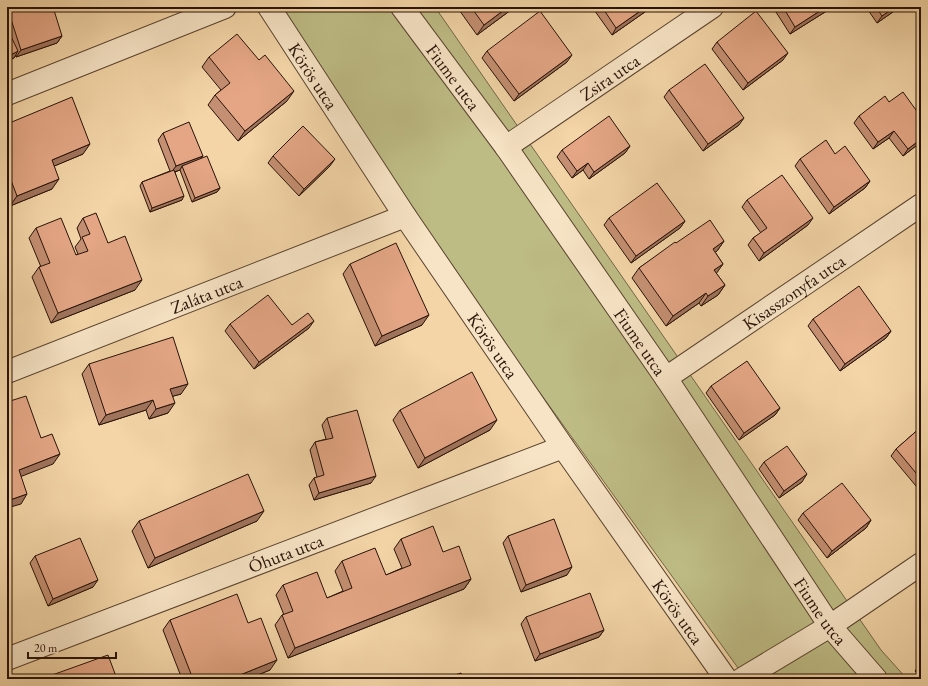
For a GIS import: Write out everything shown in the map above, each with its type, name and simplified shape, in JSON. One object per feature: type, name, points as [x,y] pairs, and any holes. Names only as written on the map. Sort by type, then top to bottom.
[{"type":"street","points":[[7,94],[225,7]]},
{"type":"street","name":"Körös utca","points":[[269,7],[405,216],[726,679]]},
{"type":"street","name":"Fiume utca","points":[[402,7],[506,147],[666,378],[830,626],[876,679]]},
{"type":"street","name":"Zsira utca","points":[[506,147],[712,7]]},
{"type":"street","name":"Kisasszonyfa utca","points":[[666,378],[921,205]]},
{"type":"street","name":"Zaláta utca","points":[[7,372],[405,216]]},
{"type":"street","name":"Óhuta utca","points":[[7,659],[564,447]]},
{"type":"street","points":[[742,679],[830,626],[921,564]]},
{"type":"shaded area","points":[[262,7],[435,7],[881,650],[907,679],[746,679]]},
{"type":"building","points":[[7,7],[53,7],[62,36],[21,50]]},
{"type":"building","points":[[471,7],[508,7],[484,25]]},
{"type":"building","points":[[602,7],[646,7],[616,28]]},
{"type":"building","points":[[783,7],[826,7],[795,27]]},
{"type":"building","points":[[876,7],[895,7],[882,16]]},
{"type":"building","points":[[540,11],[572,55],[519,94],[487,51]]},
{"type":"building","points":[[756,11],[788,53],[748,83],[717,42]]},
{"type":"building","points":[[7,28],[18,51],[7,57]]},
{"type":"building","points":[[237,34],[259,60],[265,55],[294,91],[245,131],[215,95],[230,83],[209,57]]},
{"type":"building","points":[[705,64],[744,118],[708,144],[669,90]]},
{"type":"building","points":[[903,92],[921,117],[921,139],[908,149],[894,131],[878,142],[859,116],[885,96],[889,102]]},
{"type":"building","points":[[72,97],[90,144],[52,160],[59,179],[17,196],[7,170],[7,124]]},
{"type":"building","points":[[609,116],[630,146],[594,172],[588,163],[577,171],[562,150]]},
{"type":"building","points":[[189,122],[203,156],[176,166],[163,133]]},
{"type":"building","points":[[303,126],[335,159],[304,189],[273,156]]},
{"type":"building","points":[[826,140],[835,154],[845,146],[870,181],[834,207],[800,159]]},
{"type":"building","points":[[207,156],[220,188],[195,198],[182,166]]},
{"type":"building","points":[[174,170],[184,196],[152,208],[142,182]]},
{"type":"building","points":[[782,175],[813,218],[764,253],[753,238],[767,228],[747,200]]},
{"type":"building","points":[[657,183],[685,221],[636,256],[609,218]]},
{"type":"building","points":[[96,213],[108,243],[125,236],[142,280],[58,313],[39,267],[50,263],[36,228],[61,218],[76,255],[88,251],[82,237],[90,234],[83,218]]},
{"type":"building","points":[[710,220],[724,241],[713,249],[723,264],[714,270],[725,285],[708,296],[706,293],[673,316],[639,268],[675,242],[676,243]]},
{"type":"building","points":[[396,243],[429,315],[382,336],[350,264]]},
{"type":"building","points":[[859,286],[891,331],[845,364],[813,319]]},
{"type":"building","points":[[268,295],[292,325],[308,313],[314,321],[259,362],[230,324]]},
{"type":"building","points":[[173,337],[188,384],[170,389],[175,403],[156,409],[153,400],[106,415],[89,364]]},
{"type":"building","points":[[747,361],[780,408],[744,433],[711,386]]},
{"type":"building","points":[[472,372],[497,420],[425,458],[400,410]]},
{"type":"building","points":[[26,396],[41,438],[52,434],[60,454],[19,470],[27,494],[7,501],[7,402]]},
{"type":"building","points":[[357,410],[376,476],[319,493],[314,478],[324,475],[315,442],[333,438],[327,418]]},
{"type":"building","points":[[921,427],[921,479],[896,449]]},
{"type":"building","points":[[787,446],[807,474],[784,491],[764,462]]},
{"type":"building","points":[[248,474],[264,511],[155,558],[139,521]]},
{"type":"building","points":[[842,483],[871,520],[832,551],[803,513]]},
{"type":"building","points":[[554,519],[572,567],[526,585],[508,536]]},
{"type":"building","points":[[433,526],[443,552],[459,546],[471,579],[295,648],[282,615],[293,611],[283,585],[317,572],[327,598],[352,588],[342,561],[375,548],[386,575],[411,565],[401,539]]},
{"type":"building","points":[[80,538],[98,580],[53,599],[35,556]]},
{"type":"building","points":[[590,593],[604,630],[540,654],[526,617]]},
{"type":"building","points":[[237,594],[248,623],[261,618],[277,660],[230,679],[193,679],[170,620]]},
{"type":"building","points":[[108,655],[117,679],[41,679]]},
{"type":"building","points":[[461,673],[463,679],[442,679]]}]
